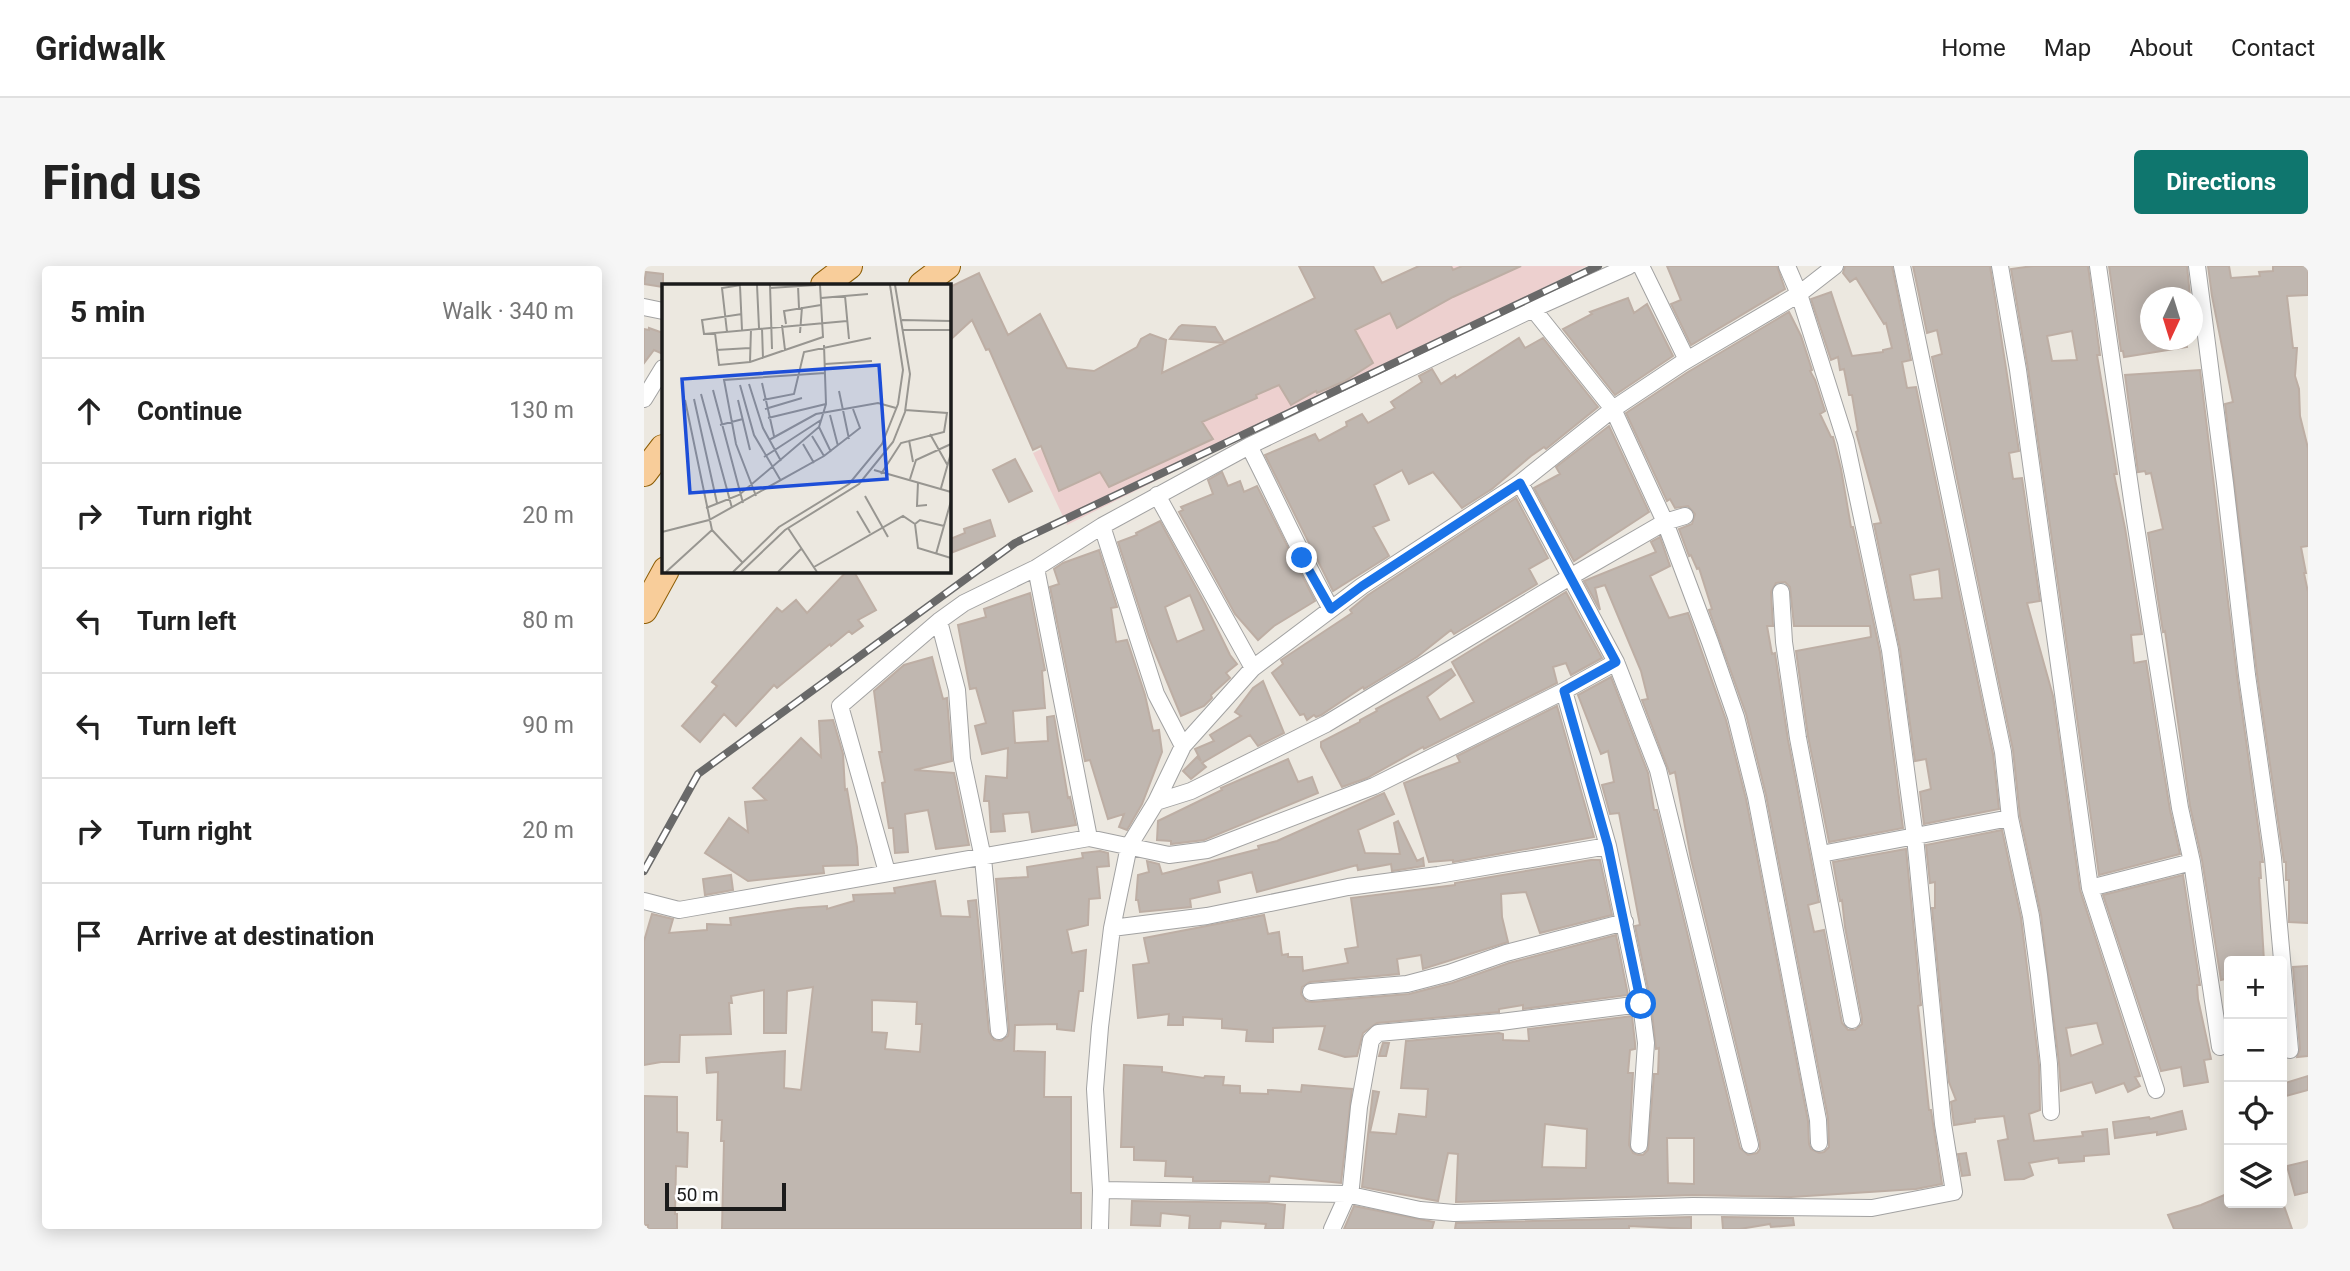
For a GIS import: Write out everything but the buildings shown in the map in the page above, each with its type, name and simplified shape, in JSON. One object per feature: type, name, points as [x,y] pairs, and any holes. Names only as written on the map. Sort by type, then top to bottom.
[{"type":"main road","points":[[825,284],[849,266]]},
{"type":"main road","points":[[923,284],[947,266]]},
{"type":"main road","points":[[644,473],[662,449]]},
{"type":"main road","points":[[644,610],[665,572]]},
{"type":"street","points":[[887,872],[840,706],[939,621],[964,603],[1036,568],[1102,526],[1249,446],[1532,309],[1629,266]]},
{"type":"street","points":[[1641,266],[1687,360]]},
{"type":"street","points":[[1101,1190],[1346,1194],[1420,1210],[1454,1213],[1693,1206],[1872,1208],[1954,1192],[1942,1110],[1915,837],[1890,650],[1846,442],[1799,294],[1787,266]]},
{"type":"street","points":[[1100,1229],[1101,1190],[1095,1090],[1112,928],[1129,846],[1156,802],[1183,746],[1253,668],[1362,586],[1520,483],[1613,409],[1687,360],[1799,294],[1835,266]]},
{"type":"street","points":[[1902,266],[2003,752],[2010,818],[2031,916],[2049,1064],[2051,1112]]},
{"type":"street","points":[[2000,266],[2018,370],[2090,888],[2156,1090]]},
{"type":"street","points":[[2098,266],[2146,595],[2180,808],[2192,862],[2220,1047]]},
{"type":"street","points":[[2197,266],[2247,675],[2273,858],[2290,1050]]},
{"type":"street","points":[[644,307],[662,311]]},
{"type":"street","points":[[1532,309],[1613,409],[1665,522],[1714,654],[1739,730],[1756,797],[1818,1120],[1819,1143]]},
{"type":"street","points":[[644,399],[662,370]]},
{"type":"street","points":[[1249,446],[1282,510],[1302,558],[1331,609]]},
{"type":"street","points":[[1520,483],[1616,662],[1658,770],[1750,1145]]},
{"type":"street","points":[[1157,495],[1253,668]]},
{"type":"street","points":[[1156,802],[1191,791],[1326,724],[1570,577],[1665,522],[1685,516]]},
{"type":"street","points":[[1102,526],[1156,694],[1183,746]]},
{"type":"street","points":[[1036,568],[1089,838]]},
{"type":"street","points":[[1781,592],[1784,642],[1798,738],[1852,1020]]},
{"type":"street","points":[[939,621],[957,690],[962,759],[983,858],[999,1031]]},
{"type":"street","points":[[644,901],[679,910],[1089,838],[1169,855],[1207,850],[1374,786],[1616,662]]},
{"type":"street","points":[[1564,691],[1608,846],[1641,1004],[1646,1043],[1639,1145]]},
{"type":"street","points":[[1821,854],[2010,818]]},
{"type":"street","points":[[1112,928],[1207,916],[1349,887],[1608,846]]},
{"type":"street","points":[[2090,888],[2192,862]]},
{"type":"street","points":[[1311,992],[1407,984],[1506,953],[1625,922]]},
{"type":"street","points":[[1332,1229],[1351,1187],[1360,1099],[1371,1040],[1378,1033],[1501,1022],[1641,1004]]},
{"type":"shaded area","points":[[1417,266],[1587,266],[1067,525],[1033,453]]},
{"type":"railway","points":[[644,871],[698,774],[1015,543],[1598,266]]},
{"type":"route","points":[[1302,558],[1331,609],[1520,483],[1616,662],[1564,691],[1608,846],[1641,1004]]}]
